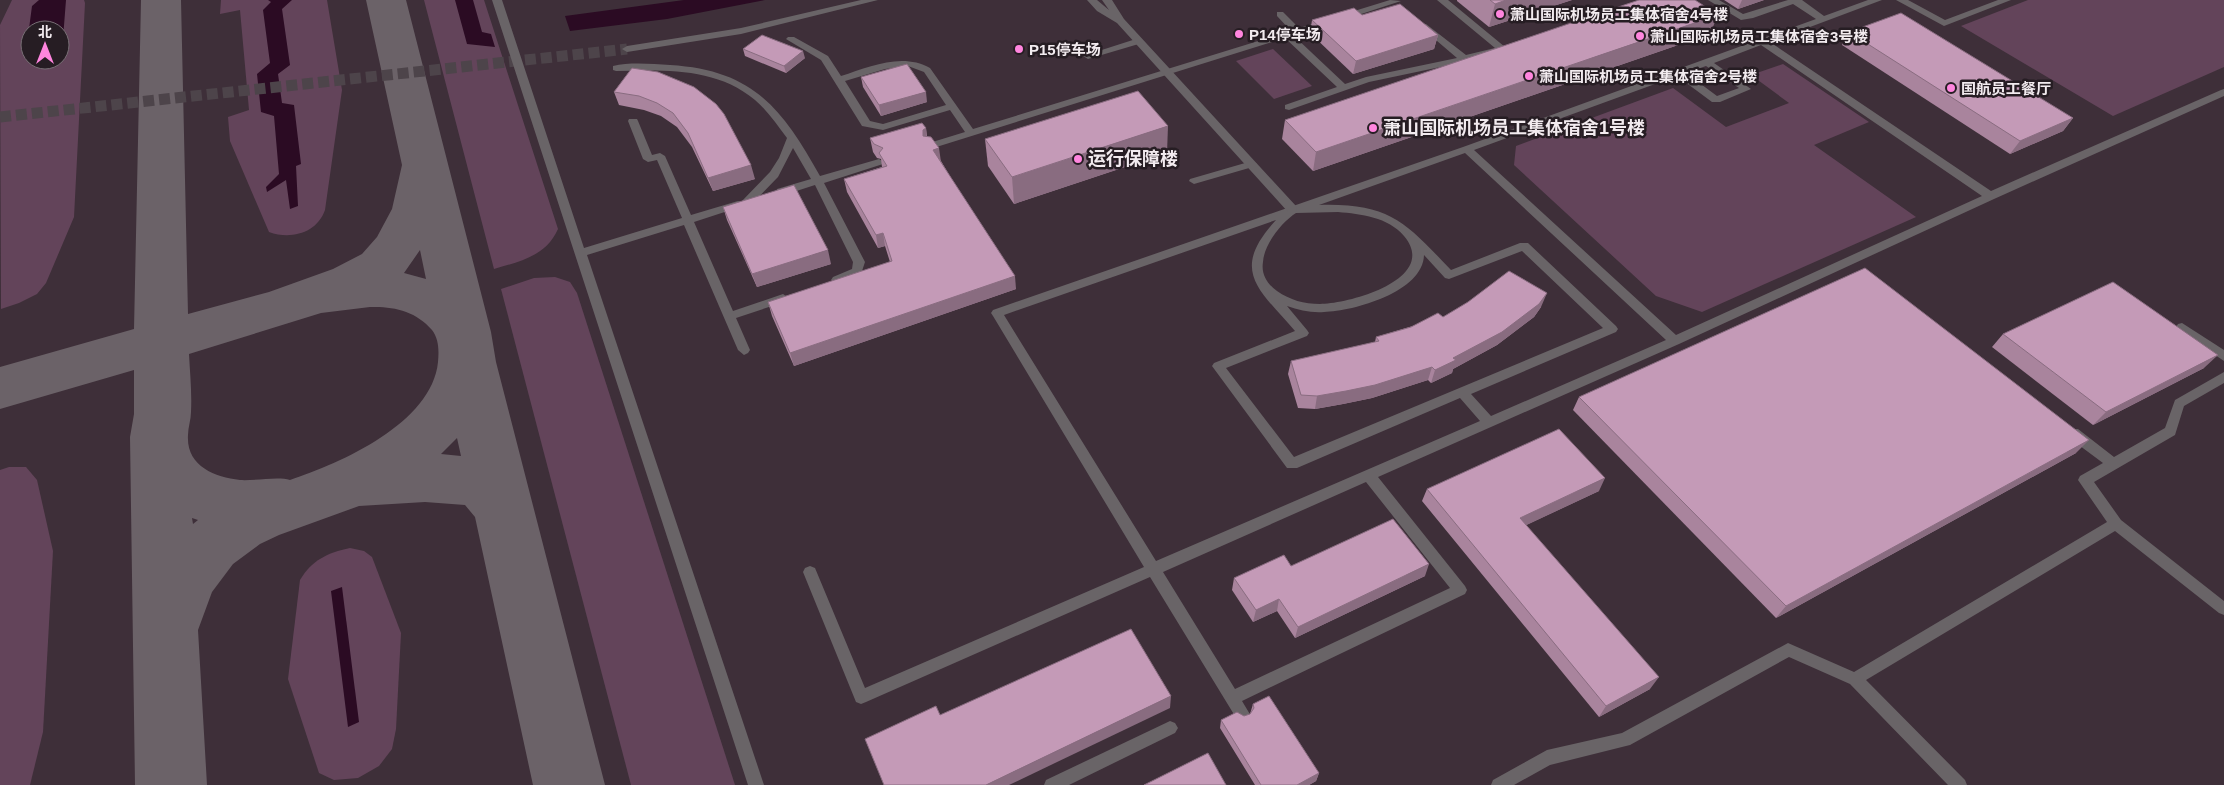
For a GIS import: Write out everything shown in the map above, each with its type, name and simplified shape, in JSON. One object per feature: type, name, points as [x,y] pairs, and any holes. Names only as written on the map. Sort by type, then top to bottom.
[{"type":"street","points":[[498,0],[756,785]]},
{"type":"street","points":[[627,49],[741,31],[873,0]]},
{"type":"street","points":[[1092,0],[1100,9],[1120,21]]},
{"type":"street","points":[[1107,0],[1120,21],[1292,209]]},
{"type":"street","points":[[1289,107],[1366,80],[1464,59],[1505,46],[1442,0]]},
{"type":"street","points":[[1713,0],[1741,17],[1750,16],[1796,1],[1823,19]]},
{"type":"street","points":[[1244,716],[997,313],[1467,149],[1877,0]]},
{"type":"street","points":[[1901,0],[1944,24],[2006,0]]},
{"type":"street","points":[[930,146],[1286,34],[1400,3]]},
{"type":"street","points":[[1280,14],[1298,31]]},
{"type":"street","points":[[1418,21],[1464,59]]},
{"type":"street","points":[[1286,34],[1344,88]]},
{"type":"street","points":[[791,39],[825,58],[866,124],[883,127],[952,106]]},
{"type":"street","points":[[1088,56],[1139,41]]},
{"type":"street","points":[[1763,42],[1990,196]]},
{"type":"street","points":[[1678,72],[1716,100],[1746,89],[1707,62]]},
{"type":"street","points":[[839,80],[895,64],[920,63],[972,133]]},
{"type":"street","points":[[616,68],[682,69],[718,76],[744,86],[767,104],[817,182],[859,266],[852,275],[824,284]]},
{"type":"street","points":[[810,572],[861,697],[1675,341],[1990,196],[2224,92]]},
{"type":"street","points":[[633,121],[648,159],[660,156],[744,350]]},
{"type":"street","points":[[746,203],[779,170],[786,157],[791,139]]},
{"type":"street","points":[[1467,149],[1675,341]]},
{"type":"street","points":[[581,253],[879,162]]},
{"type":"street","points":[[1194,182],[1252,164]]},
{"type":"street","points":[[1292,209],[1347,209],[1371,212],[1388,217],[1410,234],[1449,275],[1524,246],[1612,330],[1292,464],[1218,366],[1303,333],[1264,287],[1258,276],[1256,264],[1262,244],[1270,232],[1292,209]]},
{"type":"street","points":[[1264,287],[1278,298],[1300,306],[1326,308],[1353,305],[1396,287],[1414,273],[1419,261],[1418,249],[1410,234]]},
{"type":"street","points":[[730,316],[796,294]]},
{"type":"street","points":[[2182,327],[2224,356]]},
{"type":"street","points":[[2224,377],[2179,404],[2170,431],[2086,480],[2116,524],[2224,609]]},
{"type":"street","points":[[1463,392],[1490,423]]},
{"type":"street","points":[[2065,427],[2113,464]]},
{"type":"street","points":[[1232,698],[1460,590],[1369,476]]},
{"type":"street","points":[[1856,679],[2116,524]]},
{"type":"street","points":[[1498,785],[1547,758],[1625,740],[1788,650],[1856,679],[1959,785]]},
{"type":"street","points":[[1052,785],[1170,728]]},
{"type":"shaded area","points":[[0,0],[2224,0],[2224,785],[0,785]]},
{"type":"shaded area","points":[[12,0],[84,0],[74,217],[46,283],[37,294],[1,309],[0,25]]},
{"type":"shaded area","points":[[39,0],[66,0],[64,20],[30,20],[32,6]]},
{"type":"shaded area","points":[[221,0],[327,0],[342,90],[325,210],[316,224],[302,233],[286,235],[269,232],[230,141],[228,117],[249,110],[240,10],[220,14]]},
{"type":"shaded area","points":[[268,0],[292,0],[282,9],[290,65],[278,74],[282,103],[294,105],[301,164],[296,166],[298,206],[290,209],[286,180],[267,192],[266,187],[279,174],[274,116],[261,112],[257,74],[270,63],[263,10],[271,2]]},
{"type":"shaded area","points":[[424,0],[484,0],[558,229],[547,246],[523,260],[494,269]]},
{"type":"shaded area","points":[[455,0],[473,0],[482,32],[491,34],[495,47],[467,44]]},
{"type":"shaded area","points":[[684,0],[765,0],[667,19],[570,31],[565,16]]},
{"type":"shaded area","points":[[2028,0],[2224,0],[2224,67],[2113,116],[1961,26]]},
{"type":"shaded area","points":[[1273,49],[1312,86],[1274,99],[1236,61]]},
{"type":"shaded area","points":[[1783,64],[1869,122],[1814,145],[1916,217],[1702,312],[1656,296],[1514,165],[1516,146],[1673,88],[1726,127],[1789,103],[1751,75]]},
{"type":"shaded area","points":[[555,277],[570,282],[577,293],[735,785],[631,785],[501,289],[534,278]]},
{"type":"shaded area","points":[[9,467],[26,467],[37,480],[53,551],[43,732],[30,785],[0,785],[0,470]]},
{"type":"shaded area","points":[[350,548],[364,551],[372,557],[401,633],[396,729],[392,749],[379,766],[358,778],[334,780],[319,773],[288,679],[300,580],[310,567],[321,558]]},
{"type":"shaded area","points":[[342,587],[359,722],[348,727],[331,591]]},
{"type":"building","points":[[1490,0],[1506,0],[1495,4]]},
{"type":"building","points":[[1639,0],[1695,0],[1718,15],[1316,152],[1285,120]]},
{"type":"building","points":[[1400,4],[1438,35],[1356,61],[1312,20],[1354,8],[1362,15]]},
{"type":"building","name":"国航员工餐厅","points":[[1901,13],[2073,118],[2020,141],[1849,32]]},
{"type":"building","points":[[762,35],[803,51],[784,66],[743,49]]},
{"type":"building","points":[[907,64],[926,92],[879,105],[861,77]]},
{"type":"building","points":[[632,68],[658,72],[694,87],[716,104],[724,114],[751,165],[708,178],[688,133],[673,113],[657,103],[639,96],[614,92]]},
{"type":"building","points":[[1138,91],[1168,126],[1012,177],[985,139]]},
{"type":"building","points":[[922,123],[926,128],[923,130],[923,136],[931,137],[939,148],[933,150],[1015,276],[790,353],[768,302],[892,261],[883,233],[876,235],[844,179],[887,166],[879,153],[883,148],[874,144],[870,138]]},
{"type":"building","points":[[794,185],[828,250],[752,274],[723,207]]},
{"type":"building","points":[[1865,268],[2089,440],[1786,606],[1579,397]]},
{"type":"building","points":[[1509,271],[1547,293],[1539,304],[1502,332],[1453,358],[1456,360],[1435,370],[1432,367],[1375,385],[1317,396],[1301,395],[1291,361],[1379,341],[1376,337],[1411,327],[1438,313],[1443,317],[1468,302]]},
{"type":"building","points":[[2113,282],[2218,355],[2106,412],[2003,334]]},
{"type":"building","points":[[1559,429],[1605,478],[1520,518],[1659,677],[1606,706],[1427,489]]},
{"type":"building","points":[[1393,519],[1429,564],[1298,627],[1279,599],[1256,610],[1234,578],[1284,555],[1291,566]]},
{"type":"building","points":[[1131,629],[1171,696],[986,785],[884,785],[865,739],[936,706],[940,715]]},
{"type":"building","points":[[1269,696],[1319,773],[1297,785],[1261,785],[1221,720],[1237,712],[1244,716],[1250,714],[1254,708],[1253,704]]},
{"type":"building","points":[[1208,753],[1226,785],[1144,785]]},
{"type":"taxiway","points":[[161,0],[162,342]]},
{"type":"taxiway","points":[[386,0],[426,165]]},
{"type":"taxiway","points":[[162,342],[283,307],[351,282],[380,267],[396,248],[417,209],[426,165]]},
{"type":"taxiway","points":[[426,165],[464,332],[468,362],[569,785]]},
{"type":"taxiway","points":[[169,623],[182,587],[194,565],[211,545],[239,526],[257,517],[333,491],[377,470],[419,440],[445,414],[459,390],[465,370],[466,353],[463,337],[457,323],[433,302],[398,290],[379,288],[322,295]]},
{"type":"taxiway","points":[[0,388],[162,342]]},
{"type":"taxiway","points":[[159,437],[163,414],[162,342]]},
{"type":"taxiway","points":[[159,437],[165,465],[168,470],[175,479],[197,494],[227,503],[242,505],[258,506],[285,503]]},
{"type":"taxiway","points":[[159,437],[171,785]]},
{"type":"taxiway","points":[[359,482],[405,478],[463,480],[477,483],[487,488],[503,510]]},
{"type":"tunnel","points":[[0,117],[627,49]]},
{"type":"place","name":"萧山国际机场员工集体宿舍4号楼","points":[[1500,14]]},
{"type":"place","name":"P14停车场","points":[[1239,34]]},
{"type":"place","name":"萧山国际机场员工集体宿舍3号楼","points":[[1640,36]]},
{"type":"place","name":"P15停车场","points":[[1019,49]]},
{"type":"place","name":"萧山国际机场员工集体宿舍2号楼","points":[[1529,76]]},
{"type":"place","name":"国航员工餐厅","points":[[1951,88]]},
{"type":"place","name":"萧山国际机场员工集体宿舍1号楼","points":[[1373,128]]},
{"type":"place","name":"运行保障楼","points":[[1078,159]]}]
